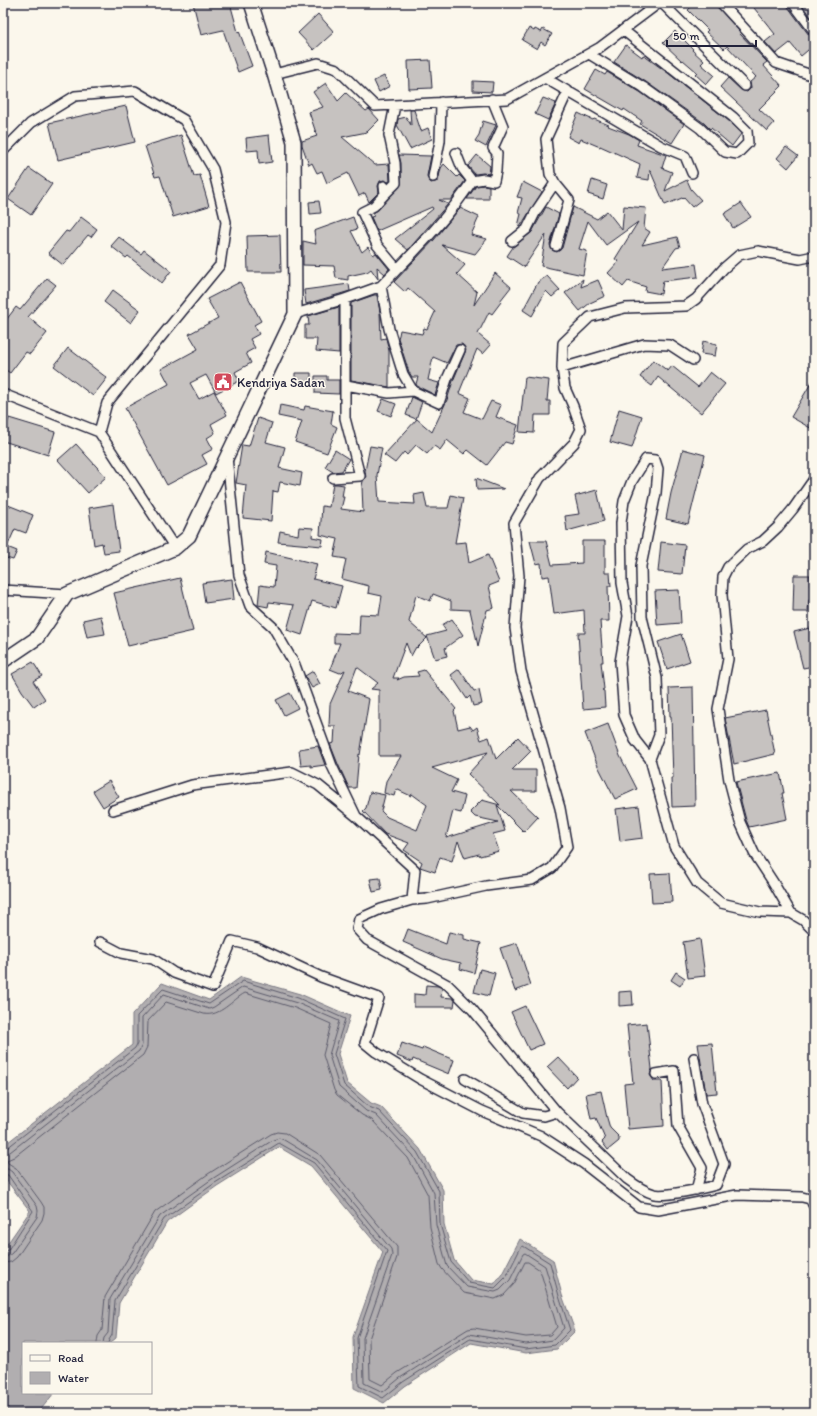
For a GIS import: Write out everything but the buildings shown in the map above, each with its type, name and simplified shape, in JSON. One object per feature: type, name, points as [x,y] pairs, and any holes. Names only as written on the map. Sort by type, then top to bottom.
[{"type":"street","points":[[3,590],[67,594],[175,548],[189,536],[294,314],[294,142],[251,3]]},
{"type":"street","points":[[274,74],[318,63],[337,69],[375,106],[507,99],[589,54],[659,3]]},
{"type":"street","points":[[662,3],[745,86]]},
{"type":"street","points":[[721,3],[776,63],[814,76]]},
{"type":"street","points":[[793,3],[814,31]]},
{"type":"street","points":[[589,54],[643,87],[700,128],[725,152],[737,154],[748,143],[747,131],[733,117],[623,30]]},
{"type":"street","points":[[545,78],[661,146],[685,156],[692,173]]},
{"type":"street","points":[[3,151],[31,123],[75,96],[135,91],[184,120],[213,169],[226,222],[220,265],[107,403],[99,432]]},
{"type":"street","points":[[556,246],[569,200],[555,183],[550,174],[546,139],[568,91]]},
{"type":"street","points":[[294,314],[345,299],[381,286],[419,247],[459,201],[472,181],[484,179],[494,181],[497,153],[493,148],[503,126],[492,100]]},
{"type":"street","points":[[432,177],[440,141],[442,102]]},
{"type":"street","points":[[395,105],[389,135],[395,163],[396,183],[384,190],[374,206],[362,212],[377,244],[397,269]]},
{"type":"street","points":[[456,153],[462,168],[472,181]]},
{"type":"street","points":[[512,241],[527,229],[536,211],[555,183]]},
{"type":"street","points":[[694,1058],[702,1104],[724,1164],[716,1185],[696,1190],[656,1195],[640,1188],[627,1179],[557,1112],[472,1010],[448,985],[367,940],[357,929],[359,919],[381,909],[412,900],[427,899],[486,886],[532,880],[552,868],[567,847],[560,808],[521,671],[515,628],[519,576],[514,523],[540,478],[574,443],[581,429],[565,388],[562,368],[563,343],[590,317],[625,308],[686,306],[696,299],[724,268],[739,255],[758,250],[800,259],[814,256]]},
{"type":"street","points":[[381,286],[394,347],[403,374],[413,391]]},
{"type":"street","points":[[333,478],[360,476],[345,418],[345,299]]},
{"type":"street","points":[[562,368],[644,344],[670,345],[693,360]]},
{"type":"street","points":[[346,385],[389,393],[413,391],[439,403],[447,379],[460,350]]},
{"type":"street","points":[[3,394],[99,432],[175,548]]},
{"type":"street","points":[[227,455],[239,575],[250,606],[273,626],[295,665],[332,766],[356,816]]},
{"type":"street","points":[[650,759],[659,735],[657,678],[642,617],[641,566],[656,493],[658,469],[655,460],[646,460],[632,481],[624,501],[622,523],[622,583],[628,616],[620,662],[624,715],[635,740],[650,759],[674,846],[697,883],[720,903],[760,912],[791,913],[803,920],[814,931]]},
{"type":"street","points":[[791,913],[754,853],[740,822],[729,780],[718,709],[728,659],[722,595],[723,577],[728,567],[747,550],[763,541],[778,527],[814,479]]},
{"type":"street","points":[[3,661],[37,638],[67,594]]},
{"type":"street","points":[[628,616],[642,617]]},
{"type":"street","points":[[113,810],[192,785],[292,772],[318,786],[356,816],[415,870],[412,900]]},
{"type":"street","points":[[100,942],[121,953],[153,959],[174,973],[213,987],[232,941],[258,947],[321,977],[379,998],[365,1043],[376,1052],[420,1080],[482,1111],[541,1136],[584,1164],[639,1207],[658,1210],[737,1195],[802,1196],[810,1199],[814,1206]]},
{"type":"street","points":[[656,1074],[674,1071],[678,1126],[702,1168],[696,1190]]},
{"type":"street","points":[[465,1079],[523,1113],[544,1116],[557,1112]]},
{"type":"water","points":[[241,977],[300,994],[350,1016],[338,1054],[347,1083],[371,1103],[381,1107],[420,1149],[443,1190],[444,1224],[454,1260],[471,1280],[494,1284],[502,1274],[520,1239],[553,1260],[562,1295],[575,1331],[557,1349],[526,1353],[471,1343],[405,1386],[384,1403],[354,1388],[353,1337],[383,1252],[311,1166],[279,1147],[217,1186],[167,1222],[119,1303],[116,1338],[111,1342],[22,1342],[22,1394],[53,1394],[38,1413],[3,1413],[3,1250],[30,1211],[3,1176],[3,1146],[132,1045],[132,1015],[162,983],[209,1000]]},
{"type":"place","name":"Kendriya Sadan","points":[[223,382]]}]
